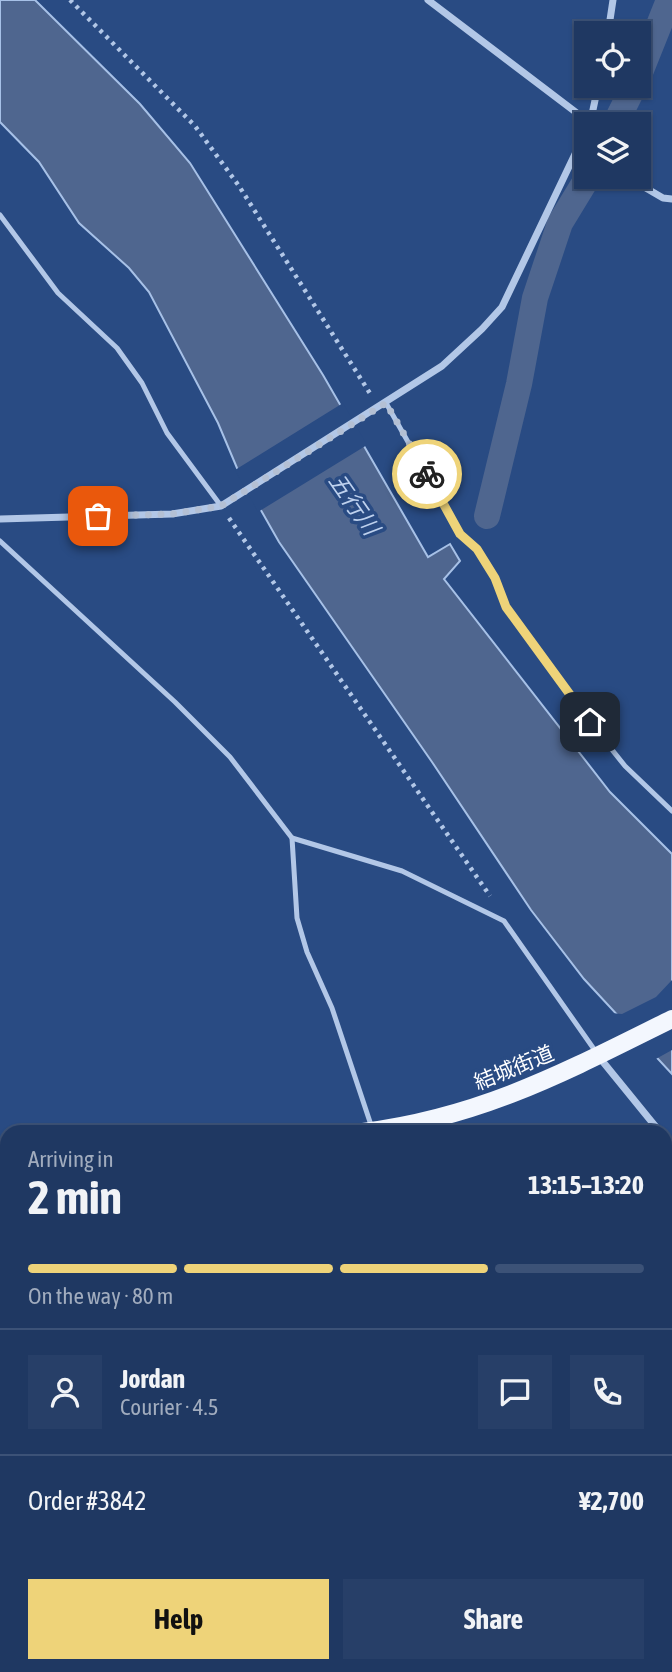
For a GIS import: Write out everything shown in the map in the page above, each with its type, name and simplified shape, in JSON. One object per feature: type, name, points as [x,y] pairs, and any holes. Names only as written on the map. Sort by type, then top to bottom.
[{"type":"main road","name":"結城街道","points":[[407,1125],[446,1117],[534,1086],[672,1018]]},
{"type":"street","points":[[428,0],[574,112]]},
{"type":"street","points":[[610,21],[613,0]]},
{"type":"street","points":[[0,519],[172,514],[221,506],[379,408],[442,366],[502,307],[574,155]]},
{"type":"street","points":[[648,189],[663,198],[672,199]]},
{"type":"street","points":[[603,1053],[655,1125]]},
{"type":"lane","points":[[0,215],[58,293],[117,348],[142,383],[167,433],[221,506]]},
{"type":"lane","points":[[379,408],[460,534],[477,549],[495,578],[506,607],[573,701],[625,766],[672,811]]},
{"type":"lane","points":[[0,541],[175,702],[230,757],[292,838],[297,918],[307,952],[332,1008],[375,1125]]},
{"type":"lane","points":[[292,838],[402,872],[505,921],[603,1053]]},
{"type":"path","points":[[69,0],[105,33],[195,126],[239,186],[379,408]]},
{"type":"path","points":[[221,506],[401,765],[505,921]]},
{"type":"water","name":"五行川","points":[[0,0],[35,0],[140,104],[190,163],[323,375],[428,557],[450,544],[460,561],[444,579],[610,792],[672,854],[672,1074],[584,979],[531,910],[279,542],[237,468],[218,423],[149,292],[129,268],[79,223],[39,162],[0,122]]},
{"type":"pier","points":[[343,403],[367,445],[258,512],[235,470]]},
{"type":"pier","points":[[672,980],[672,1050],[654,1060],[611,1013],[622,1014],[656,997]]},
{"type":"waterway","points":[[651,45],[669,0]]},
{"type":"waterway","points":[[621,112],[628,98]]},
{"type":"waterway","points":[[487,516],[519,384],[535,298],[560,223],[581,189]]},
{"type":"way so far","points":[[98,516],[172,514],[221,506],[386,403],[427,474]]},
{"type":"route","points":[[427,474],[460,534],[477,549],[495,578],[506,607],[590,722]]}]
